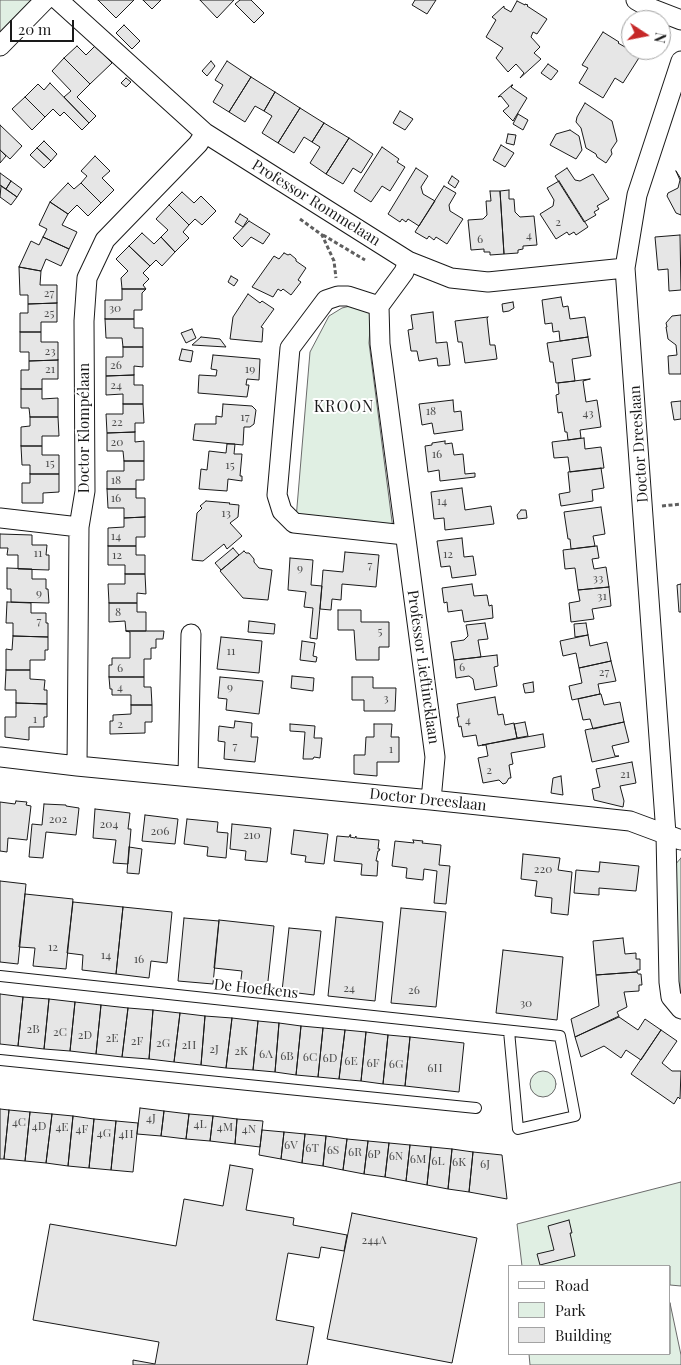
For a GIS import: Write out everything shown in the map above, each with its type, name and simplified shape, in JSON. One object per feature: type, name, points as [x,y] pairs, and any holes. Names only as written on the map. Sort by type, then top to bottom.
[{"type":"street","points":[[0,46],[45,0]]},
{"type":"street","name":"Professor Rommelaan","points":[[58,0],[205,133],[408,261],[451,278],[488,282],[625,268]]},
{"type":"street","points":[[636,0],[650,8],[681,20]]},
{"type":"street","name":"Doctor Dreeslaan","points":[[681,60],[637,195],[625,268],[674,837],[669,982],[671,997],[681,1009]]},
{"type":"street","name":"Doctor Klompélaan","points":[[77,766],[79,527],[85,491],[84,321],[87,278],[105,240],[198,144],[205,133]]},
{"type":"street","points":[[405,535],[294,523],[282,511],[277,495],[290,348],[326,300],[338,296],[348,296],[378,306],[404,272],[408,261]]},
{"type":"street","name":"Professor Lieftincklaan","points":[[378,306],[380,344],[435,757],[431,800]]},
{"type":"street","points":[[0,518],[79,527]]},
{"type":"street","points":[[188,776],[191,634]]},
{"type":"street","name":"Doctor Dreeslaan","points":[[0,757],[630,821],[674,837]]},
{"type":"lane","name":"De Hoefkens","points":[[0,976],[560,1036],[575,1116],[518,1128],[508,1031]]},
{"type":"lane","points":[[0,1060],[476,1108]]},
{"type":"path","points":[[299,218],[322,235],[398,280]]},
{"type":"path","points":[[322,235],[334,261],[338,296]]},
{"type":"green space","points":[[0,0],[31,0],[29,8],[0,35]]},
{"type":"green space","points":[[350,306],[371,313],[369,343],[393,529],[296,519],[310,352],[329,316],[342,308]]},
{"type":"green space","points":[[681,858],[681,995],[678,984],[674,866]]},
{"type":"green space","points":[[543,1071],[552,1075],[556,1084],[552,1093],[543,1097],[534,1093],[530,1084],[534,1075]]},
{"type":"green space","points":[[681,1182],[681,1286],[671,1285],[671,1265],[522,1265],[517,1224]]},
{"type":"green space","points":[[671,1308],[681,1355],[681,1365],[530,1365],[529,1355],[671,1355]]},
{"type":"building","points":[[98,0],[134,0],[116,18]]},
{"type":"building","points":[[143,0],[161,0],[152,9]]},
{"type":"building","points":[[200,0],[234,0],[217,18]]},
{"type":"building","points":[[240,0],[251,0],[264,13],[254,23],[235,4]]},
{"type":"building","points":[[415,0],[436,0],[427,14],[412,5]]},
{"type":"building","points":[[517,1],[528,5],[547,19],[537,34],[533,32],[531,37],[540,47],[534,53],[541,59],[520,78],[524,73],[516,64],[508,72],[496,58],[503,48],[486,37],[496,20],[492,17],[504,6],[504,8],[511,12]]},
{"type":"building","points":[[124,25],[140,41],[132,49],[116,33]]},
{"type":"building","points":[[603,32],[621,45],[621,60],[638,60],[623,83],[615,78],[603,98],[579,83],[588,68],[582,65]]},
{"type":"building","points":[[77,46],[86,55],[95,46],[112,63],[90,84],[64,58]]},
{"type":"building","points":[[64,58],[90,84],[77,97],[96,116],[89,123],[64,97],[71,91],[52,71]]},
{"type":"building","points":[[211,61],[215,66],[207,76],[202,71]]},
{"type":"building","points":[[227,61],[251,77],[229,112],[213,102],[223,85],[215,80]]},
{"type":"building","points":[[548,64],[558,71],[551,80],[541,73]]},
{"type":"building","points":[[251,77],[275,92],[264,111],[255,106],[245,122],[229,112]]},
{"type":"building","points":[[126,78],[131,82],[126,87],[121,83]]},
{"type":"building","points":[[50,83],[89,123],[82,130],[64,112],[60,116],[53,109],[45,117],[25,97],[38,84],[44,90]]},
{"type":"building","points":[[512,85],[511,87],[527,98],[513,121],[503,111],[509,106],[501,96],[498,97]]},
{"type":"building","points":[[275,92],[300,108],[278,143],[262,133],[272,116],[264,111]]},
{"type":"building","points":[[25,97],[45,117],[32,130],[12,109]]},
{"type":"building","points":[[585,103],[612,121],[617,141],[606,163],[586,148],[581,128],[576,122]]},
{"type":"building","points":[[300,108],[324,123],[312,142],[304,137],[294,153],[278,143]]},
{"type":"building","points":[[400,111],[413,119],[405,130],[393,123]]},
{"type":"building","points":[[518,114],[528,120],[523,130],[513,124]]},
{"type":"building","points":[[324,123],[349,138],[326,174],[310,163],[320,147],[312,142]]},
{"type":"building","points":[[0,125],[22,146],[10,159],[0,150]]},
{"type":"building","points":[[570,130],[579,136],[582,150],[576,159],[550,145],[556,134]]},
{"type":"building","points":[[508,134],[516,135],[514,145],[506,143]]},
{"type":"building","points":[[349,138],[373,154],[361,173],[353,168],[343,184],[326,174]]},
{"type":"building","points":[[44,141],[57,154],[51,161],[37,148]]},
{"type":"building","points":[[501,145],[514,153],[505,167],[493,160]]},
{"type":"building","points":[[382,147],[399,159],[397,162],[405,167],[390,191],[382,186],[371,202],[354,191]]},
{"type":"building","points":[[37,148],[51,161],[44,168],[30,155]]},
{"type":"building","points":[[0,150],[6,156],[0,163]]},
{"type":"building","points":[[95,156],[110,171],[102,178],[114,190],[101,203],[81,183],[87,176],[81,171]]},
{"type":"building","points":[[416,168],[428,176],[421,187],[423,194],[435,201],[419,226],[408,219],[406,222],[402,219],[400,222],[388,214]]},
{"type":"building","points":[[567,168],[575,180],[580,181],[593,174],[609,199],[597,206],[599,209],[594,212],[596,215],[584,222],[555,176]]},
{"type":"building","points":[[676,171],[681,179],[681,215],[676,213],[667,196],[668,193],[678,188],[680,180]]},
{"type":"building","points":[[0,173],[11,181],[6,189],[0,185]]},
{"type":"building","points":[[452,176],[459,181],[455,188],[448,183]]},
{"type":"building","points":[[11,181],[22,189],[17,197],[6,189]]},
{"type":"building","points":[[559,181],[588,227],[576,235],[574,232],[569,235],[567,232],[556,239],[540,214],[553,206],[554,200],[547,188]]},
{"type":"building","points":[[68,183],[74,189],[81,183],[101,203],[88,216],[77,205],[68,214],[50,202]]},
{"type":"building","points":[[1,186],[17,197],[11,205],[0,197]]},
{"type":"building","points":[[444,186],[456,193],[449,205],[450,211],[463,219],[447,244],[436,237],[434,240],[429,236],[427,239],[415,232]]},
{"type":"building","points":[[509,190],[509,199],[514,199],[515,212],[520,217],[534,216],[537,245],[523,246],[523,249],[518,250],[518,253],[504,254],[500,191]]},
{"type":"building","points":[[490,191],[500,191],[504,254],[490,255],[490,252],[484,252],[484,249],[471,250],[468,220],[483,219],[487,215],[486,201],[491,201]]},
{"type":"building","points":[[182,192],[194,203],[201,196],[216,211],[202,225],[195,219],[189,225],[169,205]]},
{"type":"building","points":[[50,202],[68,214],[62,225],[77,232],[69,249],[43,237],[47,229],[39,225]]},
{"type":"building","points":[[169,205],[189,225],[183,232],[189,238],[175,252],[161,237],[168,230],[156,219]]},
{"type":"building","points":[[240,214],[248,219],[243,227],[235,222]]},
{"type":"building","points":[[249,221],[270,234],[263,244],[251,237],[242,247],[233,238]]},
{"type":"building","points":[[142,233],[154,244],[161,237],[175,252],[162,266],[156,260],[150,266],[129,246]]},
{"type":"building","points":[[680,235],[681,290],[669,291],[668,269],[658,270],[655,237]]},
{"type":"building","points":[[43,237],[69,249],[61,266],[46,259],[41,271],[19,267],[31,241],[39,245]]},
{"type":"building","points":[[129,246],[150,266],[143,273],[149,279],[143,285],[146,289],[122,289],[121,278],[128,271],[116,259]]},
{"type":"building","points":[[284,253],[290,254],[306,268],[298,280],[301,282],[291,295],[283,289],[281,291],[278,289],[273,297],[252,287],[274,256],[279,259]]},
{"type":"building","points":[[19,267],[41,271],[40,285],[57,285],[57,303],[28,304],[28,295],[20,295]]},
{"type":"building","points":[[231,276],[238,280],[234,286],[228,282]]},
{"type":"building","points":[[122,289],[146,289],[142,293],[142,310],[134,310],[134,319],[105,319],[105,300],[122,300]]},
{"type":"building","points":[[248,294],[260,303],[262,301],[274,309],[261,327],[263,328],[262,342],[230,339],[233,317]]},
{"type":"building","points":[[561,297],[563,307],[568,306],[570,319],[585,317],[588,337],[560,341],[559,331],[553,332],[552,323],[545,324],[542,300]]},
{"type":"building","points":[[513,302],[514,308],[503,312],[502,304]]},
{"type":"building","points":[[57,303],[57,322],[41,322],[41,332],[20,332],[20,313],[28,313],[28,304]]},
{"type":"building","points":[[433,312],[436,343],[447,342],[450,365],[438,366],[437,358],[419,361],[417,351],[411,351],[408,330],[413,329],[411,315]]},
{"type":"building","points":[[681,315],[681,374],[669,374],[668,356],[677,355],[676,345],[668,339],[666,323],[672,316]]},
{"type":"building","points":[[488,317],[490,345],[495,345],[497,359],[465,363],[462,342],[458,342],[455,321]]},
{"type":"building","points":[[105,319],[134,319],[134,328],[143,328],[143,347],[123,347],[122,338],[106,338]]},
{"type":"building","points":[[192,329],[196,338],[186,343],[181,333]]},
{"type":"building","points":[[20,332],[41,332],[41,342],[58,342],[58,360],[29,361],[29,352],[20,352]]},
{"type":"building","points":[[201,337],[220,339],[226,347],[192,345]]},
{"type":"building","points":[[588,337],[591,356],[572,359],[575,381],[556,383],[553,362],[550,362],[547,343]]},
{"type":"building","points":[[123,347],[143,347],[143,367],[134,366],[134,375],[106,376],[106,357],[123,357]]},
{"type":"building","points":[[182,349],[193,351],[191,362],[179,360]]},
{"type":"building","points":[[213,355],[260,359],[259,380],[247,379],[246,385],[249,385],[247,397],[198,393],[199,375],[216,376],[217,370],[211,369]]},
{"type":"building","points":[[58,360],[58,379],[42,379],[42,389],[21,389],[21,370],[29,370],[29,361]]},
{"type":"building","points":[[134,375],[134,385],[143,385],[143,404],[123,404],[123,394],[106,395],[106,376]]},
{"type":"building","points":[[590,379],[583,381],[586,402],[597,400],[601,427],[580,430],[581,438],[568,440],[562,412],[558,413],[556,395],[559,394],[558,383]]},
{"type":"building","points":[[21,389],[42,389],[42,399],[58,398],[58,417],[30,417],[29,408],[21,408]]},
{"type":"building","points":[[453,400],[454,412],[461,411],[463,430],[434,434],[432,423],[422,425],[419,404]]},
{"type":"building","points":[[681,401],[681,419],[674,420],[671,402]]},
{"type":"building","points":[[123,404],[143,404],[144,423],[135,423],[135,432],[107,433],[106,414],[123,414]]},
{"type":"building","points":[[223,404],[252,406],[256,410],[254,424],[250,427],[244,427],[243,445],[193,440],[195,424],[216,424],[216,416],[222,417]]},
{"type":"building","points":[[30,417],[58,417],[59,436],[42,436],[42,446],[21,446],[21,427],[30,426]]},
{"type":"building","points":[[135,432],[135,442],[144,441],[144,461],[124,461],[123,451],[107,451],[107,433]]},
{"type":"building","points":[[584,438],[585,449],[601,447],[604,468],[570,472],[568,457],[554,458],[552,442]]},
{"type":"building","points":[[445,441],[445,444],[452,443],[454,455],[463,454],[465,474],[475,473],[475,477],[440,481],[439,470],[428,472],[425,446]]},
{"type":"building","points":[[227,444],[235,444],[234,454],[242,454],[240,476],[242,476],[242,481],[228,479],[227,491],[199,489],[201,469],[207,470],[209,451],[226,453]]},
{"type":"building","points":[[21,446],[42,446],[42,455],[59,455],[59,474],[30,474],[30,465],[22,465]]},
{"type":"building","points":[[124,461],[144,461],[144,480],[136,480],[136,489],[107,489],[107,471],[124,471]]},
{"type":"building","points":[[601,468],[604,488],[592,490],[593,501],[561,506],[559,494],[570,492],[568,472]]},
{"type":"building","points":[[30,474],[59,474],[59,492],[43,493],[43,503],[22,503],[22,483],[30,483]]},
{"type":"building","points":[[462,488],[465,510],[491,506],[494,524],[445,530],[444,518],[434,519],[431,492]]},
{"type":"building","points":[[107,489],[136,489],[136,498],[145,498],[145,517],[124,518],[124,508],[108,508]]},
{"type":"building","points":[[206,501],[239,505],[238,517],[230,523],[242,536],[227,549],[224,544],[203,561],[192,560],[197,513],[202,508],[200,506]]},
{"type":"building","points":[[601,507],[605,534],[593,536],[595,546],[571,549],[564,512]]},
{"type":"building","points":[[521,510],[526,510],[527,518],[518,519],[517,515]]},
{"type":"building","points":[[145,517],[145,537],[136,537],[136,546],[108,546],[108,528],[124,527],[124,518]]},
{"type":"building","points":[[0,534],[32,535],[32,545],[47,545],[46,555],[49,555],[49,570],[18,569],[18,555],[7,555],[8,548],[0,548]]},
{"type":"building","points":[[462,538],[464,557],[473,556],[476,575],[452,578],[450,566],[441,567],[437,541]]},
{"type":"building","points":[[108,546],[136,546],[136,555],[145,555],[145,574],[125,574],[125,565],[108,565]]},
{"type":"building","points":[[597,546],[599,558],[592,559],[594,569],[606,567],[609,587],[578,590],[575,568],[565,569],[563,550]]},
{"type":"building","points":[[233,548],[239,555],[221,570],[215,563]]},
{"type":"building","points":[[244,551],[249,553],[259,568],[272,570],[268,600],[243,598],[220,571]]},
{"type":"building","points":[[345,552],[379,555],[376,587],[342,584],[341,600],[332,599],[331,610],[320,609],[323,570],[343,572]]},
{"type":"building","points":[[290,558],[313,560],[311,585],[322,586],[317,639],[310,638],[313,608],[304,607],[306,592],[288,590]]},
{"type":"building","points":[[7,568],[32,569],[32,579],[46,579],[49,603],[11,602],[11,589],[7,589]]},
{"type":"building","points":[[125,574],[145,574],[146,594],[137,593],[137,603],[109,603],[108,584],[125,584]]},
{"type":"building","points":[[472,584],[474,596],[487,595],[489,606],[492,605],[493,618],[464,622],[462,610],[448,612],[447,602],[444,603],[442,588]]},
{"type":"building","points":[[681,584],[681,612],[679,612],[677,585]]},
{"type":"building","points":[[609,587],[611,606],[592,609],[594,619],[571,622],[569,603],[580,601],[578,590]]},
{"type":"building","points":[[7,602],[31,603],[31,613],[46,613],[48,637],[13,636],[13,623],[6,623]]},
{"type":"building","points":[[109,603],[137,603],[137,612],[146,612],[146,631],[126,631],[125,621],[109,622]]},
{"type":"building","points":[[338,610],[361,610],[361,622],[389,622],[389,647],[379,647],[379,660],[356,660],[354,630],[338,630]]},
{"type":"building","points":[[249,621],[275,624],[274,634],[248,632]]},
{"type":"building","points":[[485,623],[488,639],[478,640],[481,657],[454,660],[451,642],[464,640],[468,636],[466,625]]},
{"type":"building","points":[[586,623],[588,635],[575,637],[574,624]]},
{"type":"building","points":[[126,631],[164,631],[163,639],[156,639],[156,648],[151,648],[151,659],[144,659],[144,677],[109,677],[109,665],[112,665],[112,658],[130,658],[130,632]]},
{"type":"building","points":[[588,635],[590,646],[607,642],[611,661],[579,668],[576,653],[563,656],[560,641]]},
{"type":"building","points":[[13,636],[48,637],[48,650],[45,650],[45,660],[30,660],[30,670],[6,670],[6,649],[12,650]]},
{"type":"building","points":[[221,637],[262,641],[259,673],[217,669]]},
{"type":"building","points":[[302,641],[315,643],[313,656],[317,657],[316,662],[300,660]]},
{"type":"building","points":[[497,655],[498,666],[494,667],[497,686],[475,690],[473,679],[469,676],[456,678],[454,660]]},
{"type":"building","points":[[611,661],[616,681],[598,684],[600,694],[572,700],[569,686],[582,683],[579,668]]},
{"type":"building","points":[[6,670],[30,670],[30,679],[45,680],[44,690],[47,690],[47,704],[16,703],[16,690],[5,690]]},
{"type":"building","points":[[292,676],[314,678],[313,691],[291,688]]},
{"type":"building","points":[[109,677],[144,677],[144,687],[151,687],[152,705],[131,705],[131,695],[112,695]]},
{"type":"building","points":[[220,677],[263,681],[259,714],[226,710],[227,699],[218,698]]},
{"type":"building","points":[[352,677],[373,677],[373,688],[396,688],[395,711],[364,711],[364,700],[352,700]]},
{"type":"building","points":[[533,682],[534,692],[525,693],[523,684]]},
{"type":"building","points":[[601,694],[604,705],[620,702],[624,722],[593,729],[590,719],[583,720],[578,699]]},
{"type":"building","points":[[495,697],[498,715],[503,714],[505,725],[514,723],[517,738],[478,746],[476,735],[463,737],[457,717],[459,717],[457,704]]},
{"type":"building","points":[[16,703],[47,704],[47,717],[44,717],[44,727],[29,727],[29,740],[5,737],[5,717],[16,717]]},
{"type":"building","points":[[131,705],[152,705],[152,722],[145,722],[145,733],[110,734],[110,721],[113,721],[113,715],[131,714]]},
{"type":"building","points":[[235,721],[252,723],[251,737],[258,737],[255,762],[224,759],[225,742],[218,741],[219,726],[234,728]]},
{"type":"building","points":[[525,722],[528,736],[517,738],[514,724]]},
{"type":"building","points":[[624,722],[629,742],[612,746],[615,756],[619,756],[592,762],[585,730]]},
{"type":"building","points":[[290,724],[315,726],[314,738],[322,738],[320,758],[303,759],[305,732],[290,731]]},
{"type":"building","points":[[374,724],[392,724],[391,737],[399,737],[399,762],[377,762],[377,776],[354,774],[354,755],[365,755],[366,737],[374,737]]},
{"type":"building","points":[[543,734],[545,747],[511,753],[513,764],[509,765],[511,778],[506,783],[503,784],[499,780],[483,783],[478,758],[488,756],[486,745],[482,745]]},
{"type":"building","points":[[632,762],[636,783],[620,786],[624,801],[623,807],[594,800],[592,789],[600,787],[596,769]]},
{"type":"building","points":[[561,776],[563,795],[551,793],[553,778]]},
{"type":"building","points":[[16,801],[27,802],[26,805],[31,806],[27,840],[8,838],[7,852],[0,851],[0,802],[15,804]]},
{"type":"building","points":[[44,804],[66,805],[79,808],[76,835],[46,832],[43,858],[29,857],[32,824],[42,825]]},
{"type":"building","points":[[95,809],[130,813],[128,829],[131,829],[128,864],[113,863],[116,840],[93,838]]},
{"type":"building","points":[[145,815],[178,819],[175,844],[142,841]]},
{"type":"building","points":[[187,819],[218,822],[217,832],[228,833],[226,858],[207,856],[208,847],[184,844]]},
{"type":"building","points":[[232,824],[271,828],[267,862],[245,860],[246,851],[230,849]]},
{"type":"building","points":[[294,830],[328,834],[324,864],[305,862],[306,856],[291,854]]},
{"type":"building","points":[[350,835],[350,837],[355,838],[356,836],[356,838],[379,840],[378,849],[380,849],[376,861],[378,861],[377,876],[361,875],[362,864],[334,861],[337,836],[349,837]]},
{"type":"building","points":[[413,840],[441,845],[439,865],[450,866],[446,904],[434,903],[437,871],[424,869],[423,880],[406,878],[407,868],[392,866],[395,841],[414,843]]},
{"type":"building","points":[[129,847],[142,849],[139,874],[127,873]]},
{"type":"building","points":[[523,854],[560,858],[558,870],[572,872],[568,915],[551,913],[552,898],[535,896],[537,881],[521,879]]},
{"type":"building","points":[[600,862],[639,866],[636,891],[599,888],[599,895],[574,893],[576,870],[599,872]]},
{"type":"building","points":[[0,881],[26,884],[18,964],[0,962]]},
{"type":"building","points":[[25,894],[73,899],[66,969],[33,966],[35,948],[19,947]]},
{"type":"building","points":[[73,902],[123,907],[116,974],[82,970],[83,955],[67,953]]},
{"type":"building","points":[[123,907],[172,912],[167,963],[151,961],[149,978],[116,974]]},
{"type":"building","points":[[401,908],[446,912],[436,1007],[391,1003]]},
{"type":"building","points":[[336,917],[383,922],[375,1001],[328,996]]},
{"type":"building","points":[[184,918],[219,921],[213,984],[178,981]]},
{"type":"building","points":[[219,920],[274,926],[267,990],[240,987],[242,971],[214,968]]},
{"type":"building","points":[[289,928],[321,931],[314,995],[282,991]]},
{"type":"building","points":[[623,938],[625,954],[636,953],[636,959],[640,959],[640,970],[637,970],[637,972],[596,975],[593,941]]},
{"type":"building","points":[[503,950],[563,957],[557,1020],[496,1013]]},
{"type":"building","points":[[637,972],[641,974],[642,985],[639,985],[639,991],[624,992],[627,1007],[617,1012],[619,1016],[575,1037],[571,1019],[599,1006],[596,975]]},
{"type":"building","points":[[0,994],[23,997],[18,1046],[0,1044]]},
{"type":"building","points":[[23,997],[49,999],[44,1049],[18,1046]]},
{"type":"building","points":[[49,999],[75,1002],[70,1051],[44,1049]]},
{"type":"building","points":[[75,1002],[101,1005],[96,1054],[70,1051]]},
{"type":"building","points":[[101,1005],[128,1008],[122,1057],[96,1054]]},
{"type":"building","points":[[128,1008],[153,1010],[149,1059],[122,1057]]},
{"type":"building","points":[[153,1010],[180,1013],[174,1062],[149,1059]]},
{"type":"building","points":[[180,1013],[205,1016],[201,1065],[174,1062]]},
{"type":"building","points":[[205,1016],[232,1018],[226,1068],[201,1065]]},
{"type":"building","points":[[619,1017],[638,1030],[645,1019],[661,1030],[641,1060],[626,1050],[621,1058],[604,1046],[581,1057],[575,1037]]},
{"type":"building","points":[[232,1018],[258,1021],[253,1070],[226,1068]]},
{"type":"building","points":[[258,1021],[279,1023],[275,1072],[253,1070]]},
{"type":"building","points":[[279,1023],[301,1026],[296,1075],[275,1072]]},
{"type":"building","points":[[301,1026],[323,1028],[318,1077],[296,1075]]},
{"type":"building","points":[[323,1028],[345,1030],[339,1079],[318,1077]]},
{"type":"building","points":[[345,1030],[366,1032],[361,1081],[339,1079]]},
{"type":"building","points":[[661,1030],[677,1041],[662,1063],[672,1071],[681,1071],[680,1099],[678,1097],[674,1104],[631,1074]]},
{"type":"building","points":[[366,1032],[388,1035],[383,1084],[361,1081]]},
{"type":"building","points":[[388,1035],[410,1037],[405,1086],[383,1084]]},
{"type":"building","points":[[410,1037],[464,1043],[459,1092],[405,1086]]},
{"type":"building","points":[[140,1108],[164,1111],[161,1136],[137,1134]]},
{"type":"building","points":[[0,1109],[9,1110],[4,1159],[0,1159]]},
{"type":"building","points":[[9,1110],[30,1112],[25,1161],[4,1159]]},
{"type":"building","points":[[164,1111],[189,1114],[186,1139],[161,1136]]},
{"type":"building","points":[[30,1112],[52,1114],[46,1163],[25,1161]]},
{"type":"building","points":[[52,1114],[73,1116],[68,1166],[46,1163]]},
{"type":"building","points":[[189,1114],[213,1116],[210,1141],[186,1139]]},
{"type":"building","points":[[73,1116],[94,1119],[89,1168],[68,1166]]},
{"type":"building","points":[[213,1116],[237,1119],[235,1144],[210,1141]]},
{"type":"building","points":[[94,1119],[116,1121],[111,1170],[89,1168]]},
{"type":"building","points":[[237,1119],[263,1121],[260,1147],[235,1144]]},
{"type":"building","points":[[116,1121],[138,1123],[133,1172],[111,1170]]},
{"type":"building","points":[[262,1130],[284,1132],[281,1159],[259,1155]]},
{"type":"building","points":[[284,1132],[305,1134],[302,1163],[281,1159]]},
{"type":"building","points":[[305,1134],[326,1136],[323,1166],[302,1163]]},
{"type":"building","points":[[326,1136],[347,1139],[343,1170],[323,1166]]},
{"type":"building","points":[[347,1139],[368,1141],[364,1174],[343,1170]]},
{"type":"building","points":[[368,1141],[389,1143],[385,1177],[364,1174]]},
{"type":"building","points":[[389,1143],[410,1145],[406,1181],[385,1177]]},
{"type":"building","points":[[410,1145],[431,1147],[427,1185],[406,1181]]},
{"type":"building","points":[[431,1147],[452,1149],[448,1189],[427,1185]]},
{"type":"building","points":[[452,1149],[473,1152],[469,1192],[448,1189]]},
{"type":"building","points":[[473,1152],[502,1155],[507,1199],[469,1192]]},
{"type":"building","points":[[230,1165],[253,1169],[246,1210],[294,1218],[293,1225],[347,1235],[344,1251],[321,1247],[319,1258],[288,1253],[276,1320],[314,1327],[307,1365],[133,1365],[133,1360],[155,1364],[159,1342],[33,1320],[50,1224],[176,1246],[184,1199],[223,1206]]},
{"type":"building","points":[[352,1213],[477,1238],[452,1363],[327,1339]]},
{"type":"building","points":[[569,1220],[575,1256],[540,1265],[537,1254],[554,1250],[548,1226]]},
{"type":"district","name":"KROON","points":[[344,407]]}]
